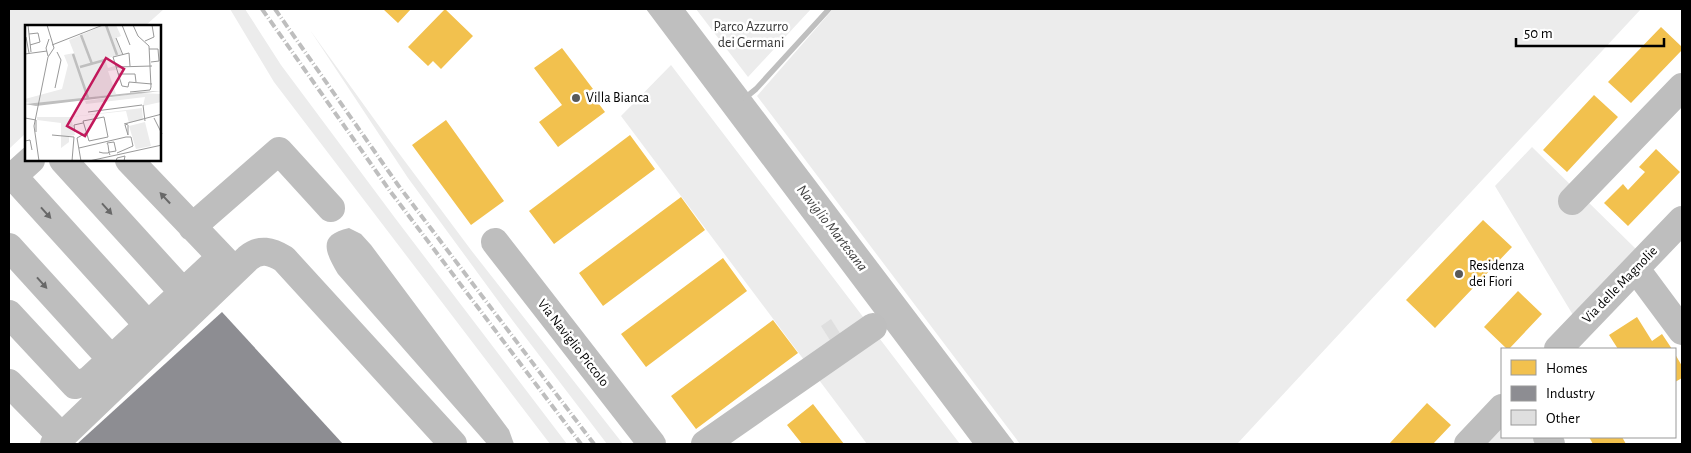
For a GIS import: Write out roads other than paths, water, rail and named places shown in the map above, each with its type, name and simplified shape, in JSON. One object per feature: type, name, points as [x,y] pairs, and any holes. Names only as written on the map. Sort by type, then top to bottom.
[{"type":"street","points":[[1572,201],[1682,87]]},
{"type":"street","points":[[192,227],[280,151],[331,208]]},
{"type":"street","points":[[64,161],[183,292]]},
{"type":"street","points":[[130,161],[228,264]]},
{"type":"street","points":[[18,172],[148,324]]},
{"type":"street","name":"Via delle Magnolie","points":[[1559,348],[1682,220]]},
{"type":"street","name":"Via Naviglio Piccolo","points":[[495,242],[652,444]]},
{"type":"street","points":[[9,247],[111,359]]},
{"type":"street","points":[[9,314],[75,385],[88,380],[183,292],[228,264],[248,258],[258,252],[271,252],[284,259],[452,444]]},
{"type":"street","points":[[9,383],[58,440],[228,264]]},
{"type":"street","points":[[1636,269],[1682,331]]},
{"type":"street","points":[[704,444],[873,327]]},
{"type":"street","points":[[1468,444],[1501,409]]},
{"type":"water","name":"Naviglio Martesana","points":[[646,9],[685,9],[1015,444],[973,444]]},
{"type":"water","points":[[349,228],[361,234],[371,245],[509,430],[514,444],[487,444],[338,274],[327,252],[328,240],[339,231]]},
{"type":"waterway","points":[[745,98],[756,89],[829,9]]},
{"type":"railway","points":[[262,9],[390,191],[581,444]]},
{"type":"railway","points":[[275,9],[398,185],[594,444]]},
{"type":"place","name":"Villa Bianca","points":[[576,98]]},
{"type":"place","name":"Residenza dei Fiori","points":[[1459,274]]},
{"type":"park label","name":"Parco Azzurro dei Germani","points":[[751,36]]}]
